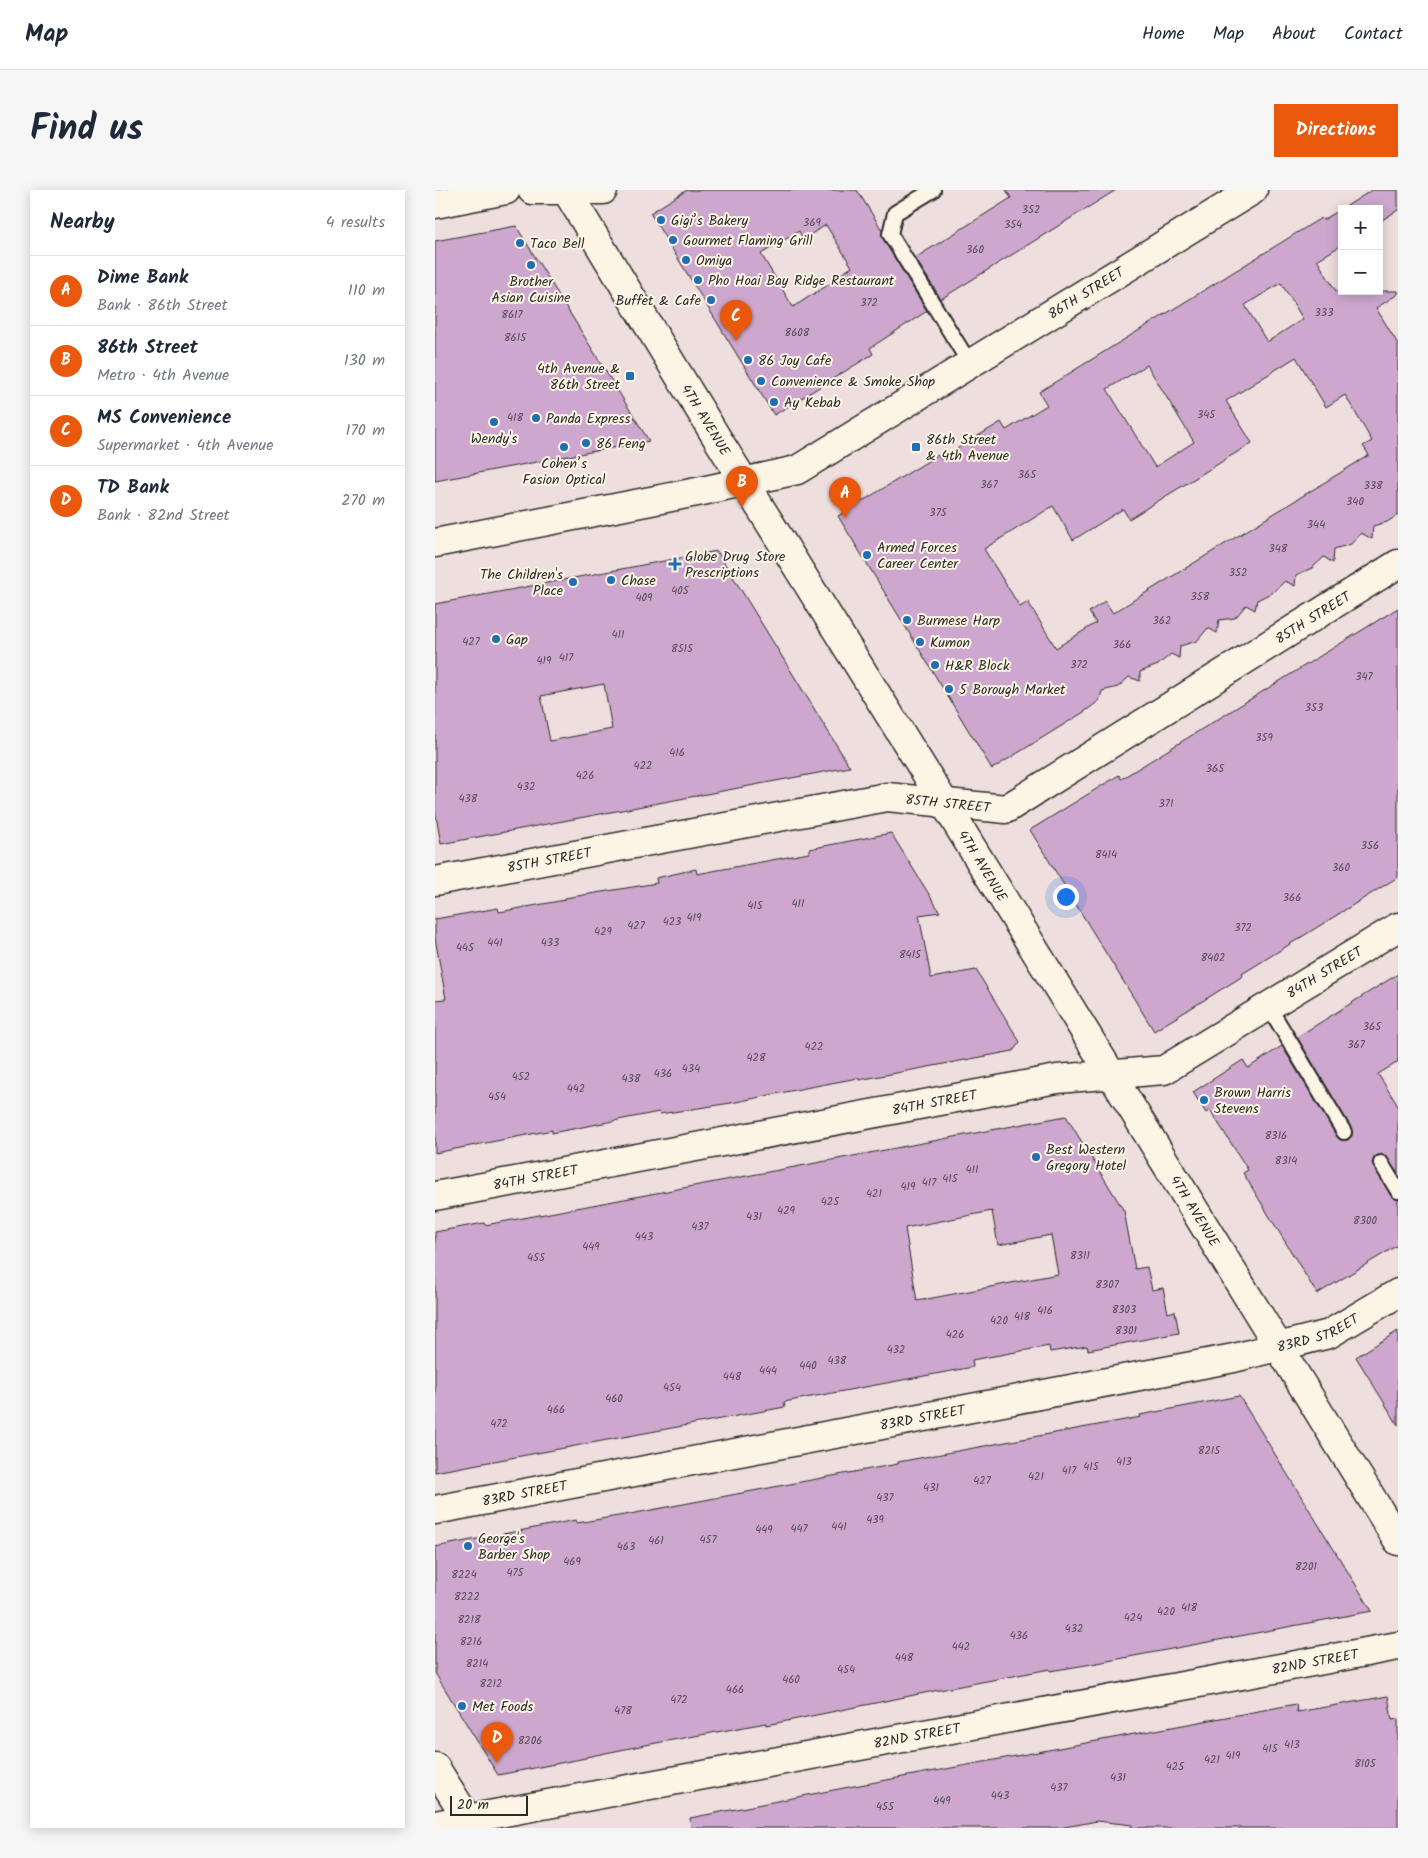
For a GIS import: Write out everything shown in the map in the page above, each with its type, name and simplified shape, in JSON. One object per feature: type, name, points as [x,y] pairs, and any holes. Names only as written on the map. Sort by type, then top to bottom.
[{"type":"street","points":[[435,204],[506,190]]},
{"type":"street","points":[[532,190],[603,190]]},
{"type":"street","name":"4TH AVENUE","points":[[566,190],[744,482],[945,804],[1398,1541]]},
{"type":"street","name":"86TH STREET","points":[[435,543],[797,470],[1253,190]]},
{"type":"street","name":"85TH STREET","points":[[435,881],[887,797],[1006,809],[1398,564]]},
{"type":"street","name":"84TH STREET","points":[[435,1196],[1057,1079],[1164,1070],[1398,927]]},
{"type":"street","name":"83RD STREET","points":[[435,1510],[1234,1358],[1329,1334],[1398,1293]]},
{"type":"street","name":"82ND STREET","points":[[435,1825],[470,1823],[1398,1646]]},
{"type":"street","points":[[435,1767],[470,1823]]},
{"type":"lane","points":[[933,190],[895,213],[890,234],[970,364]]},
{"type":"lane","points":[[1269,1007],[1344,1132]]},
{"type":"lane","points":[[1381,1163],[1398,1191]]},
{"type":"building","points":[[687,190],[857,190],[882,230],[883,239],[927,311],[870,348],[873,354],[774,415],[650,213]],"holes":[[[826,225],[852,267],[838,276],[839,278],[793,307],[761,254],[799,231],[803,239]]]},
{"type":"building","points":[[1006,190],[1116,190],[941,299],[915,258],[1011,198]]},
{"type":"building","points":[[1372,190],[1398,190],[1398,210],[1383,219],[1383,205],[1348,205]]},
{"type":"building","points":[[1338,211],[1338,247],[1317,260],[1336,291],[1338,291],[1338,295],[1383,295],[1383,291],[1398,291],[1398,294],[1376,308],[1398,344],[1398,515],[1387,522],[1373,526],[1372,539],[1361,533],[1351,544],[1334,549],[1333,563],[1324,557],[1312,568],[1296,575],[1295,586],[1285,581],[1273,592],[1257,600],[1255,610],[1246,605],[1235,618],[1219,620],[1217,633],[1208,628],[1197,641],[1180,646],[1179,658],[1171,654],[1158,665],[1140,672],[1140,681],[1129,677],[1118,687],[1102,691],[1099,701],[1084,712],[992,769],[838,516],[938,455],[940,459],[1001,422],[1006,430],[1047,405],[1039,392],[1321,218],[1323,220]],"holes":[[[1281,283],[1303,319],[1267,342],[1245,305]],[[1296,357],[1326,407],[1345,395],[1372,441],[1363,446],[1369,455],[1113,613],[1105,601],[1089,612],[1096,623],[1056,648],[1028,602],[1020,607],[984,549],[1053,506],[1073,540],[1123,509],[1129,519],[1252,443],[1226,401]],[[1147,365],[1194,442],[1155,467],[1107,389]]]},
{"type":"building","points":[[516,226],[649,441],[435,481],[435,241]]},
{"type":"building","points":[[717,551],[850,767],[441,844],[435,810],[435,604]],"holes":[[[604,684],[612,729],[550,741],[541,696]]]},
{"type":"building","points":[[1398,608],[1398,877],[1154,1031],[1030,830],[1119,775],[1121,779]]},
{"type":"building","points":[[891,833],[940,912],[919,915],[931,978],[976,970],[1020,1042],[1013,1051],[859,1080],[858,1078],[731,1103],[660,1114],[659,1112],[552,1133],[552,1130],[435,1153],[435,1000],[446,999],[435,938],[435,919],[498,908],[499,912],[565,900],[565,898],[657,883],[656,878],[696,869],[697,874],[809,853],[809,849]]},
{"type":"building","points":[[1398,974],[1398,1062],[1378,1074],[1398,1106],[1398,1174],[1385,1155],[1376,1156],[1372,1163],[1391,1196],[1398,1200],[1398,1245],[1317,1294],[1243,1173],[1248,1170],[1210,1110],[1206,1113],[1193,1092],[1243,1060],[1248,1068],[1282,1046],[1337,1136],[1340,1140],[1348,1140],[1352,1136],[1351,1128],[1297,1037]]},
{"type":"building","points":[[1066,1116],[1124,1211],[1135,1269],[1147,1267],[1152,1290],[1163,1288],[1168,1313],[1175,1311],[1179,1333],[1088,1350],[1087,1346],[1050,1352],[1049,1346],[972,1360],[973,1367],[784,1402],[785,1407],[435,1472],[435,1232],[484,1223],[485,1225]],"holes":[[[992,1211],[998,1245],[1051,1235],[1058,1274],[917,1301],[905,1228]]]},
{"type":"building","points":[[1398,1331],[1398,1425],[1356,1357]]},
{"type":"building","points":[[1239,1396],[1372,1611],[1092,1664],[1050,1671],[1050,1669],[766,1725],[766,1723],[640,1746],[498,1775],[435,1673],[435,1547],[576,1520],[577,1523],[630,1514],[898,1464],[898,1462],[1141,1417],[1140,1415]]},
{"type":"building","points":[[1388,1696],[1392,1720],[1398,1719],[1398,1828],[1130,1828],[1133,1825],[1097,1821],[1060,1828],[691,1828],[690,1818],[849,1787],[1296,1704],[1297,1712]]},
{"type":"place","name":"Gigi’s Bakery","points":[[661,220]]},
{"type":"place","name":"Gourmet Flaming Grill","points":[[673,240]]},
{"type":"place","name":"Taco Bell","points":[[520,243]]},
{"type":"place","name":"Omiya","points":[[686,260]]},
{"type":"place","name":"Brother Asian Cuisine","points":[[531,265]]},
{"type":"place","name":"Pho Hoai Bay Ridge Restaurant","points":[[698,280]]},
{"type":"place","name":"Buffet & Cafe","points":[[711,300]]},
{"type":"place","name":"MS Convenience","points":[[736,341]]},
{"type":"place","name":"86 Joy Cafe","points":[[748,360]]},
{"type":"place","name":"4th Avenue & 86th Street","points":[[630,376]]},
{"type":"place","name":"Convenience & Smoke Shop","points":[[761,381]]},
{"type":"place","name":"Ay Kebab","points":[[774,402]]},
{"type":"place","name":"Panda Express","points":[[536,418]]},
{"type":"place","name":"Wendy's","points":[[494,422]]},
{"type":"place","name":"86 Feng","points":[[586,443]]},
{"type":"place","name":"Cohen’s Fasion Optical","points":[[564,447]]},
{"type":"place","name":"86th Street & 4th Avenue","points":[[916,447]]},
{"type":"place","name":"86th Street","points":[[742,507]]},
{"type":"place","name":"Dime Bank","points":[[845,518]]},
{"type":"place","name":"Armed Forces Career Center","points":[[867,555]]},
{"type":"place","name":"Globe Drug Store Prescriptions","points":[[675,564]]},
{"type":"place","name":"Chase","points":[[611,580]]},
{"type":"place","name":"The Children's Place","points":[[573,582]]},
{"type":"place","name":"Burmese Harp","points":[[907,620]]},
{"type":"place","name":"Gap","points":[[496,639]]},
{"type":"place","name":"Kumon","points":[[920,642]]},
{"type":"place","name":"H&R Block","points":[[935,665]]},
{"type":"place","name":"5 Borough Market","points":[[949,689]]},
{"type":"place","name":"Brown Harris Stevens","points":[[1204,1100]]},
{"type":"place","name":"Best Western Gregory Hotel","points":[[1036,1157]]},
{"type":"place","name":"George's Barber Shop","points":[[468,1546]]},
{"type":"place","name":"Met Foods","points":[[462,1706]]},
{"type":"place","name":"TD Bank","points":[[497,1763]]}]
